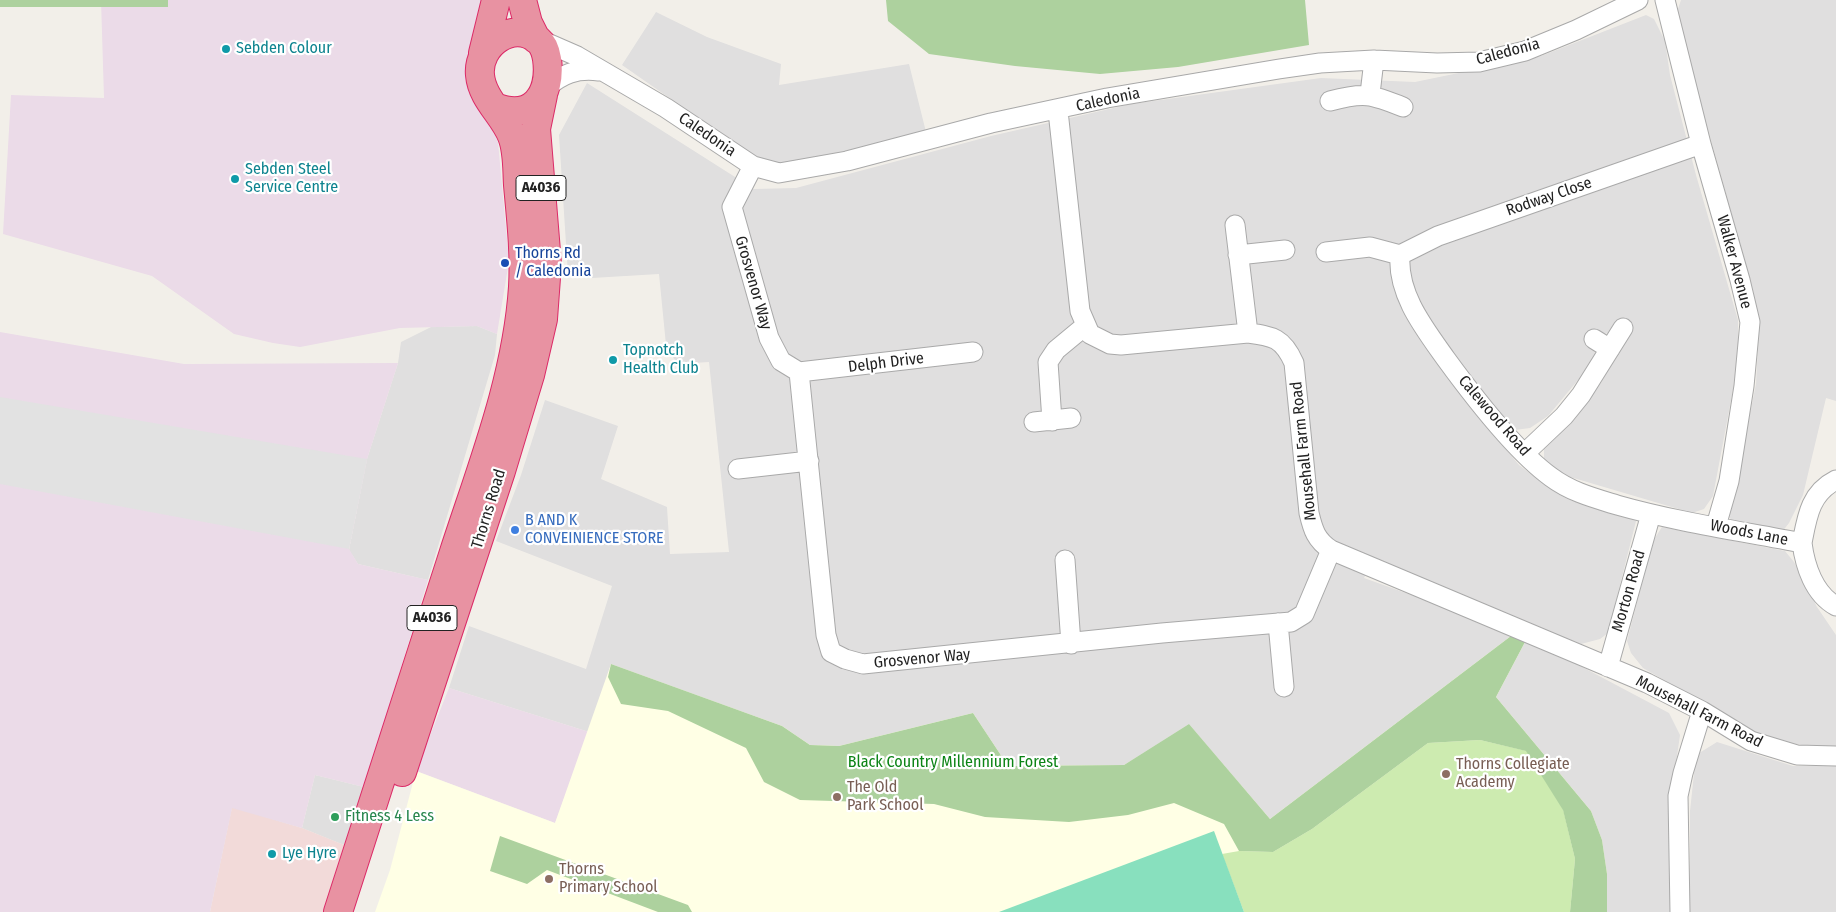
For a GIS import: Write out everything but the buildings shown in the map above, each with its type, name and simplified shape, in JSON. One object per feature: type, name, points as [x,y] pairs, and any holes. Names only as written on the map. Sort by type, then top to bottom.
[{"type":"highway","name":"A4036","points":[[495,107],[483,89],[480,76],[483,53],[496,0]]},
{"type":"highway","name":"A4036","points":[[522,0],[528,23],[546,53],[548,65],[544,92]]},
{"type":"highway","points":[[483,53],[489,45],[506,35],[524,34],[537,39]]},
{"type":"highway","points":[[495,107],[514,112],[526,110],[537,103],[544,92]]},
{"type":"highway","name":"Thorns Road","points":[[356,912],[450,629],[530,375],[542,319],[547,283],[536,129],[544,92]]},
{"type":"highway","name":"Thorns Road","points":[[338,912],[512,367],[520,320],[523,253],[515,147],[513,137],[495,107]]},
{"type":"street","name":"Caledonia","points":[[537,39],[577,56],[666,108],[753,166],[779,173],[847,161],[991,123],[1108,98],[1320,63],[1374,60],[1437,63],[1479,62],[1525,51],[1576,30],[1638,0]]},
{"type":"street","name":"Walker Avenue","points":[[1665,0],[1701,144],[1750,322],[1744,386],[1729,481],[1716,526]]},
{"type":"street","points":[[1370,94],[1374,60]]},
{"type":"street","points":[[544,92],[554,81],[572,72],[599,70]]},
{"type":"street","points":[[1330,100],[1351,95],[1370,94],[1403,107]]},
{"type":"street","points":[[1058,110],[1076,285],[1080,311],[1085,326],[1056,350],[1048,362],[1043,421],[1071,418]]},
{"type":"street","name":"Rodway Close","points":[[1400,254],[1438,236],[1701,144]]},
{"type":"street","name":"Grosvenor Way","points":[[753,166],[732,207],[770,338],[781,361],[799,372],[826,635],[831,652],[845,659],[863,664],[1071,644],[1162,633],[1291,622],[1304,614],[1331,550]]},
{"type":"street","points":[[1235,225],[1248,333]]},
{"type":"street","points":[[1326,252],[1370,247],[1400,254]]},
{"type":"street","points":[[1238,255],[1285,250]]},
{"type":"street","name":"Calewood Road","points":[[1400,254],[1399,272],[1406,295],[1426,331],[1469,390],[1525,454],[1551,477],[1578,493],[1651,514]]},
{"type":"street","name":"Mousehall Farm Road","points":[[1085,326],[1090,334],[1099,341],[1121,345],[1248,333],[1277,339],[1285,346],[1294,363],[1309,513],[1314,534],[1321,544],[1331,550],[1647,683],[1702,711],[1751,741],[1798,755],[1836,756]]},
{"type":"street","points":[[1525,454],[1564,416],[1581,395],[1623,328]]},
{"type":"street","points":[[1594,339],[1610,350]]},
{"type":"street","name":"Delph Drive","points":[[799,372],[973,352]]},
{"type":"street","points":[[738,469],[809,461]]},
{"type":"street","name":"Woods Lane","points":[[1651,514],[1802,543],[1809,508],[1817,493],[1836,480]]},
{"type":"street","name":"Morton Road","points":[[1608,668],[1651,514]]},
{"type":"street","points":[[1802,543],[1804,558],[1816,586],[1825,600],[1836,606]]},
{"type":"street","points":[[1065,560],[1071,644]]},
{"type":"street","points":[[1278,623],[1284,687]]},
{"type":"street","points":[[1680,912],[1678,796],[1702,711]]},
{"type":"shaded area","points":[[101,0],[489,0],[474,86],[498,142],[509,261],[497,334],[477,326],[400,328],[300,347],[273,343],[234,334],[152,276],[3,234],[11,95],[104,98]]},
{"type":"shaded area","points":[[1681,0],[1836,0],[1836,401],[1826,398],[1803,495],[1789,523],[1782,532],[1734,523],[1729,517],[1756,384],[1759,325],[1753,290],[1691,69],[1677,12]]},
{"type":"shaded area","points":[[656,12],[707,37],[781,64],[779,85],[909,64],[926,132],[779,166],[754,157],[622,65]]},
{"type":"shaded area","points":[[1646,15],[1654,19],[1665,41],[1670,75],[1696,175],[1738,320],[1738,363],[1713,496],[1704,509],[1692,513],[1560,474],[1544,459],[1544,446],[1601,383],[1630,329],[1599,335],[1589,346],[1598,356],[1548,416],[1530,428],[1515,430],[1495,407],[1480,418],[1519,465],[1541,482],[1573,501],[1636,521],[1608,633],[1600,639],[1581,644],[1372,561],[1364,578],[1520,634],[1669,713],[1680,735],[1668,820],[1673,912],[1607,912],[1607,874],[1591,811],[1496,697],[1525,642],[1511,636],[1270,819],[1189,724],[1124,765],[1008,766],[973,713],[839,746],[810,745],[782,726],[611,665],[589,732],[449,688],[469,626],[586,669],[612,586],[496,541],[521,475],[545,400],[618,426],[601,479],[667,507],[670,554],[729,552],[709,362],[677,364],[666,345],[659,274],[592,278],[568,275],[559,135],[587,83],[754,189],[796,188],[991,136],[1131,104],[1321,78],[1415,82],[1541,56]]},
{"type":"shaded area","points":[[477,326],[497,334],[495,355],[428,580],[358,564],[349,550],[367,459],[398,363],[401,342],[431,327]]},
{"type":"shaded area","points":[[0,332],[184,364],[398,363],[367,459],[349,549],[358,564],[428,580],[364,787],[315,775],[302,828],[232,808],[210,912],[0,912]]},
{"type":"shaded area","points":[[0,397],[367,459],[349,549],[0,484]]},
{"type":"shaded area","points":[[1662,527],[1785,551],[1794,562],[1817,607],[1836,635],[1836,747],[1802,745],[1767,739],[1643,668],[1631,653],[1627,641],[1653,541]]},
{"type":"shaded area","points":[[1511,636],[1525,642],[1496,697],[1591,811],[1602,840],[1607,874],[1607,912],[375,912],[390,870],[416,771],[555,823],[611,664],[782,726],[810,745],[839,746],[973,713],[1008,766],[1124,765],[1190,726],[1270,819]]},
{"type":"shaded area","points":[[449,688],[589,732],[555,823],[416,771]]},
{"type":"shaded area","points":[[1717,742],[1793,766],[1836,766],[1836,912],[1690,912],[1690,811],[1696,755]]},
{"type":"shaded area","points":[[315,775],[364,787],[344,845],[302,828]]},
{"type":"shaded area","points":[[232,807],[302,828],[344,845],[323,912],[210,912]]},
{"type":"green space","points":[[0,0],[168,0],[168,7],[0,7]]},
{"type":"green space","points":[[886,0],[1305,0],[1309,45],[1178,67],[1100,74],[1015,66],[929,54],[888,21]]},
{"type":"green space","name":"Black Country Millennium Forest","points":[[1511,636],[1525,642],[1496,697],[1591,811],[1602,840],[1607,874],[1607,912],[1570,912],[1575,859],[1563,810],[1526,751],[1480,740],[1428,743],[1312,829],[1273,852],[1239,851],[1224,824],[1174,803],[1128,815],[1069,822],[985,817],[934,804],[800,800],[764,782],[746,748],[668,711],[621,704],[608,677],[611,664],[782,726],[810,745],[839,746],[973,713],[1008,766],[1124,765],[1189,724],[1270,819]]},
{"type":"green space","points":[[1480,740],[1527,751],[1563,809],[1575,859],[1570,912],[1244,912],[1222,854],[1239,851],[1273,852],[1312,829],[1428,743]]},
{"type":"green space","points":[[1214,831],[1244,912],[999,912]]},
{"type":"green space","points":[[500,836],[688,905],[692,912],[658,912],[547,870],[527,884],[490,871]]},
{"type":"place","name":"Sebden Colour","points":[[226,49]]},
{"type":"place","name":"Sebden Steel Service Centre","points":[[235,179]]},
{"type":"place","name":"Thorns Rd / Caledonia","points":[[505,263]]},
{"type":"place","name":"Topnotch Health Club","points":[[613,360]]},
{"type":"place","name":"B AND K CONVEINIENCE STORE","points":[[515,530]]},
{"type":"place","name":"Thorns Collegiate Academy","points":[[1446,774]]},
{"type":"place","name":"The Old Park School","points":[[837,797]]},
{"type":"place","name":"Fitness 4 Less","points":[[335,817]]},
{"type":"place","name":"Lye Hyre","points":[[272,854]]},
{"type":"place","name":"Thorns Primary School","points":[[549,879]]}]
